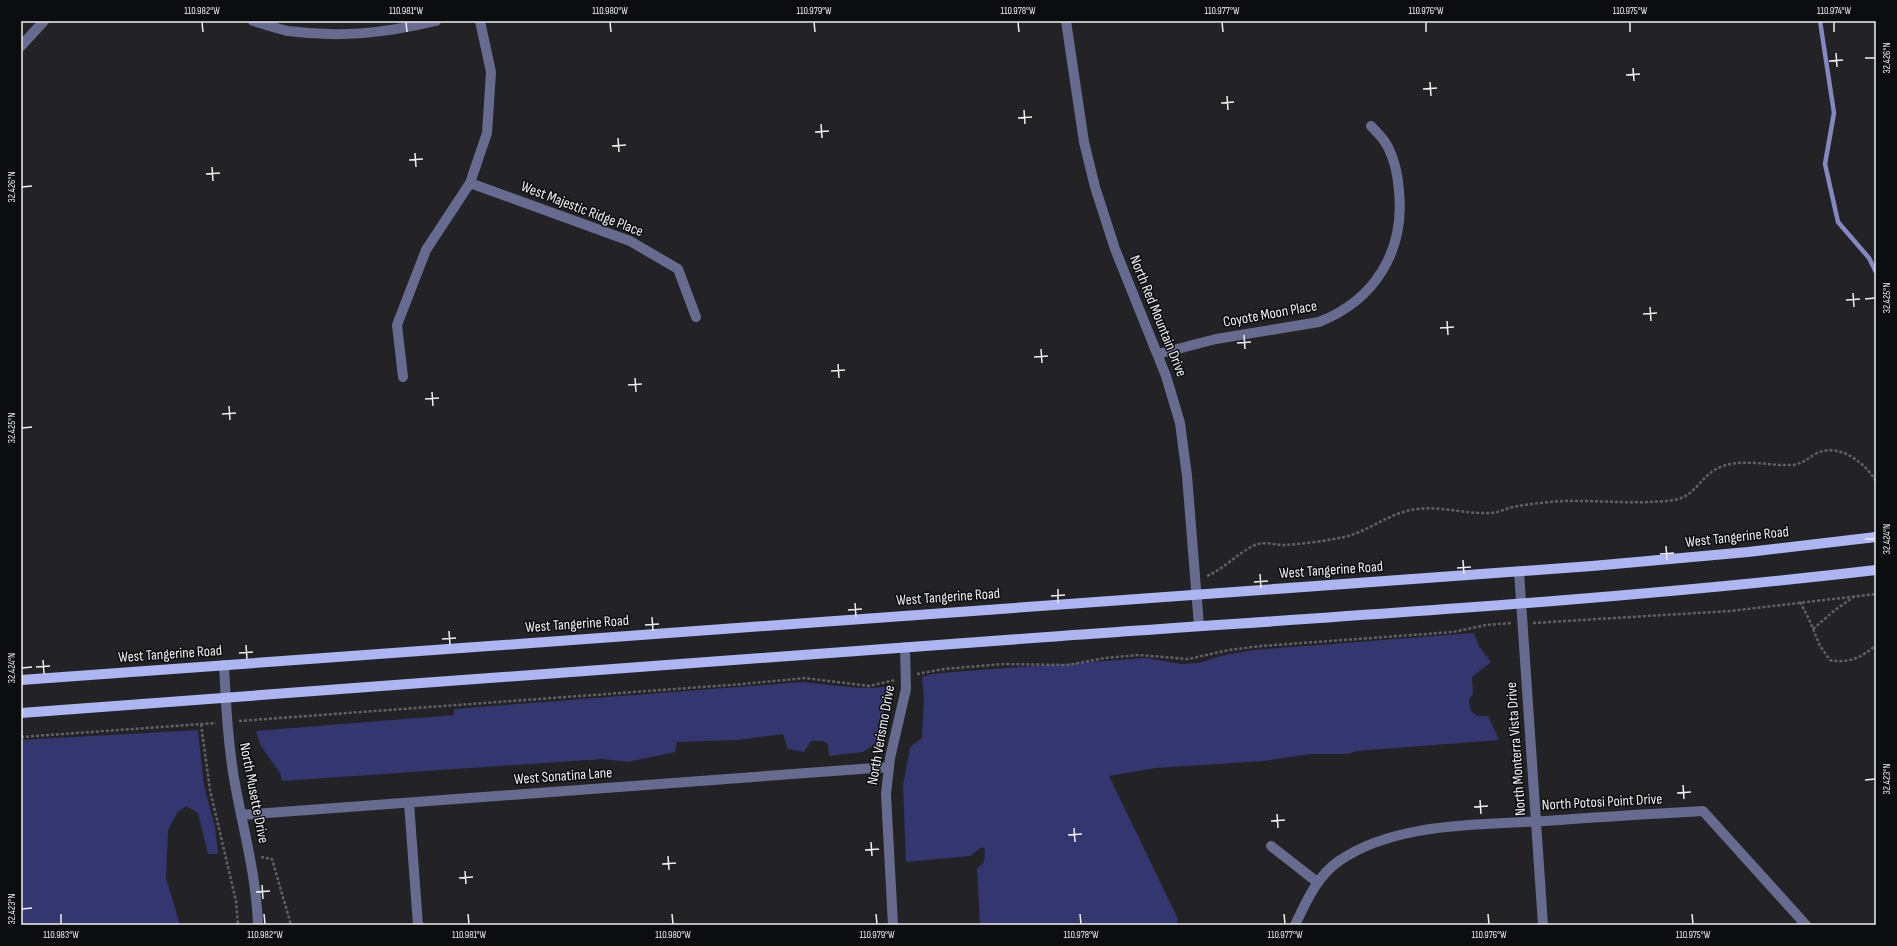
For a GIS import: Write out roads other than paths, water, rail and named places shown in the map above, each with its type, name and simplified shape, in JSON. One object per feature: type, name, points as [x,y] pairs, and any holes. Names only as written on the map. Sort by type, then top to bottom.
[{"type":"main road","name":"West Tangerine Road","points":[[21,680],[1519,572],[1670,559],[1876,537]]},
{"type":"main road","points":[[21,713],[905,647],[1522,604],[1724,587],[1876,570]]},
{"type":"street","points":[[21,46],[44,21]]},
{"type":"street","points":[[253,21],[287,31],[352,35],[404,29],[436,21]]},
{"type":"street","points":[[403,377],[397,325],[426,250],[470,183],[487,132],[490,72],[480,21]]},
{"type":"street","name":"North Red Mountain Drive","points":[[1066,21],[1084,142],[1095,187],[1115,249],[1158,354],[1170,388],[1182,437],[1199,626]]},
{"type":"street","name":"Coyote Moon Place","points":[[1158,354],[1216,339],[1320,322],[1333,316],[1366,292],[1381,275],[1392,252],[1398,230],[1400,206],[1395,162],[1388,146],[1371,126]]},
{"type":"street","name":"West Majestic Ridge Place","points":[[470,183],[630,241],[678,269],[696,317]]},
{"type":"street","name":"North Monterra Vista Drive","points":[[1519,572],[1544,925]]},
{"type":"street","name":"North Verismo Drive","points":[[893,925],[886,812],[888,767],[906,689],[905,647]]},
{"type":"street","name":"North Musette Drive","points":[[224,665],[231,757],[241,815],[251,854],[257,895],[258,925]]},
{"type":"street","name":"West Sonatina Lane","points":[[241,815],[888,767]]},
{"type":"street","points":[[409,803],[418,925]]},
{"type":"street","name":"North Potosi Point Drive","points":[[1295,925],[1317,882],[1338,861],[1364,847],[1402,834],[1450,827],[1703,811],[1806,925]]},
{"type":"street","points":[[1271,846],[1317,882]]},
{"type":"waterway","points":[[1820,21],[1834,113],[1825,164],[1838,222],[1869,258],[1876,272]]}]
